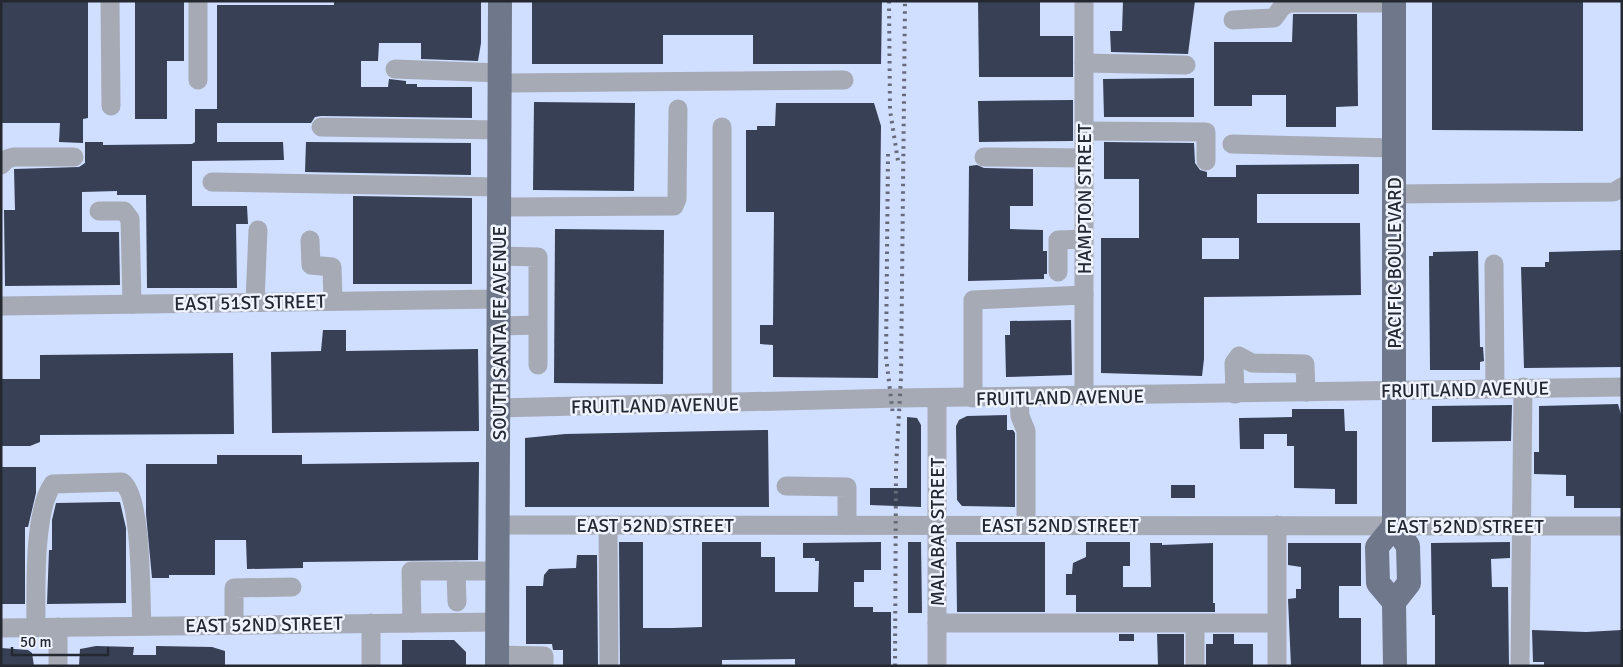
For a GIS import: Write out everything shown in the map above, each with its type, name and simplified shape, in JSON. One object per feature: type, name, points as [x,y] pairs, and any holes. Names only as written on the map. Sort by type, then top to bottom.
[{"type":"main road","name":"SOUTH SANTA FE AVENUE","points":[[497,661],[500,1]]},
{"type":"main road","name":"PACIFIC BOULEVARD","points":[[1394,2],[1394,526]]},
{"type":"main road","points":[[1394,526],[1408,546],[1408,583],[1394,602],[1395,666]]},
{"type":"street","points":[[110,1],[111,106]]},
{"type":"street","points":[[198,1],[198,80]]},
{"type":"street","name":"HAMPTON STREET","points":[[1084,1],[1084,396]]},
{"type":"street","points":[[1233,20],[1274,18],[1282,7],[1289,3],[1394,2]]},
{"type":"street","points":[[1084,63],[1186,65]]},
{"type":"street","points":[[394,70],[500,78],[844,80]]},
{"type":"street","points":[[212,182],[674,206],[677,199],[678,109]]},
{"type":"street","points":[[320,127],[500,130]]},
{"type":"street","points":[[722,127],[722,403]]},
{"type":"street","points":[[1084,131],[1206,132],[1206,161]]},
{"type":"street","points":[[1232,144],[1394,148]]},
{"type":"street","points":[[1,165],[7,159],[14,158],[74,157]]},
{"type":"street","points":[[984,157],[1084,158]]},
{"type":"street","points":[[1394,194],[1614,192],[1622,187]]},
{"type":"street","points":[[99,211],[124,212],[130,218],[132,304]]},
{"type":"street","points":[[255,302],[258,230]]},
{"type":"street","points":[[1058,272],[1058,240],[1084,239]]},
{"type":"street","points":[[310,240],[311,265],[332,267],[333,301]]},
{"type":"street","points":[[499,256],[538,257],[538,365]]},
{"type":"street","points":[[1494,264],[1495,388]]},
{"type":"street","points":[[973,398],[973,300],[1084,295]]},
{"type":"street","name":"EAST 51ST STREET","points":[[1,306],[499,299]]},
{"type":"street","points":[[499,326],[537,326]]},
{"type":"street","points":[[1235,394],[1234,363],[1240,356],[1252,363],[1305,364],[1306,392]]},
{"type":"street","points":[[1520,666],[1520,526],[1523,387]]},
{"type":"street","name":"FRUITLAND AVENUE","points":[[498,408],[1523,387],[1622,387]]},
{"type":"street","name":"MALABAR STREET","points":[[937,398],[937,666]]},
{"type":"street","points":[[1019,398],[1020,416],[1026,431],[1026,525]]},
{"type":"street","points":[[36,627],[37,552],[46,492],[52,484],[122,482],[128,486],[137,514],[142,626]]},
{"type":"street","points":[[786,486],[848,487],[847,525]]},
{"type":"street","name":"EAST 52ND STREET","points":[[498,525],[1622,526]]},
{"type":"street","points":[[608,525],[608,666]]},
{"type":"street","points":[[1277,525],[1277,666]]},
{"type":"street","points":[[412,623],[411,571],[498,571]]},
{"type":"street","points":[[456,571],[457,602]]},
{"type":"street","points":[[234,625],[234,588],[292,588]]},
{"type":"street","name":"EAST 52ND STREET","points":[[1,628],[498,622]]},
{"type":"street","points":[[370,666],[371,623]]},
{"type":"street","points":[[937,623],[1276,623]]},
{"type":"street","points":[[58,627],[58,666]]},
{"type":"street","points":[[1195,632],[1195,666]]},
{"type":"street","points":[[497,661],[544,656],[544,666]]},
{"type":"shaded area","points":[[1,1],[1622,1],[1622,666],[1,666]]},
{"type":"building","points":[[1,1],[88,1],[88,118],[83,119],[83,143],[59,142],[60,123],[1,123]]},
{"type":"building","points":[[135,1],[184,1],[184,61],[167,61],[167,119],[135,119]]},
{"type":"building","points":[[334,1],[481,2],[481,43],[478,61],[421,59],[421,43],[379,43],[378,61],[361,61],[361,87],[388,87],[389,79],[406,81],[406,84],[417,84],[417,87],[472,87],[472,118],[321,116],[315,117],[311,123],[217,123],[217,142],[283,142],[284,160],[192,161],[192,206],[247,206],[248,224],[236,224],[237,288],[147,288],[146,195],[117,195],[117,191],[82,192],[82,232],[119,232],[120,285],[5,286],[4,210],[15,210],[14,169],[79,167],[85,163],[85,142],[103,142],[103,145],[192,144],[195,142],[195,109],[217,109],[217,5],[334,5]]},
{"type":"building","points":[[532,1],[882,1],[881,64],[753,64],[753,35],[663,35],[663,64],[532,64]]},
{"type":"building","points":[[978,1],[1040,1],[1040,36],[1073,36],[1073,77],[979,77]]},
{"type":"building","points":[[1123,1],[1195,1],[1188,54],[1111,52],[1110,31],[1122,31]]},
{"type":"building","points":[[1432,1],[1583,1],[1583,131],[1432,130]]},
{"type":"building","points":[[1293,14],[1357,14],[1358,106],[1336,107],[1336,127],[1286,127],[1286,95],[1252,95],[1252,106],[1214,106],[1214,42],[1292,42]]},
{"type":"building","points":[[1194,78],[1194,117],[1104,117],[1103,79]]},
{"type":"building","points":[[1073,100],[1073,141],[979,142],[978,101]]},
{"type":"building","points":[[534,102],[635,103],[634,191],[533,190]]},
{"type":"building","points":[[776,103],[874,103],[881,126],[878,378],[773,377],[773,345],[760,344],[760,325],[773,325],[774,212],[746,212],[746,130],[757,130],[757,126],[775,126]]},
{"type":"building","points":[[306,142],[471,143],[471,175],[305,172]]},
{"type":"building","points":[[1104,142],[1194,143],[1195,163],[1200,170],[1207,172],[1207,177],[1236,177],[1236,165],[1359,164],[1359,194],[1257,194],[1257,223],[1360,223],[1361,295],[1204,297],[1204,359],[1202,376],[1101,373],[1101,238],[1139,238],[1139,179],[1104,179]],"holes":[[[1202,238],[1239,238],[1239,259],[1202,259]]]},
{"type":"building","points":[[977,165],[984,168],[1033,169],[1033,206],[1010,206],[1010,229],[1043,230],[1043,251],[1047,251],[1047,274],[1044,274],[1044,279],[968,281],[969,166]]},
{"type":"building","points":[[353,196],[472,198],[472,284],[353,284]]},
{"type":"building","points":[[555,229],[664,230],[663,384],[554,383]]},
{"type":"building","points":[[1622,250],[1622,367],[1524,368],[1521,267],[1545,267],[1545,262],[1549,262],[1549,252]]},
{"type":"building","points":[[1478,251],[1480,347],[1483,347],[1484,361],[1480,362],[1480,370],[1430,370],[1429,256],[1433,256],[1433,252]]},
{"type":"building","points":[[1071,320],[1072,375],[1006,377],[1005,335],[1010,335],[1010,321]]},
{"type":"building","points":[[323,330],[346,330],[346,351],[478,349],[479,431],[272,433],[271,352],[321,351]]},
{"type":"building","points":[[233,353],[234,434],[40,435],[40,442],[30,446],[1,446],[1,379],[40,379],[40,355]]},
{"type":"building","points":[[1618,404],[1622,418],[1622,508],[1574,508],[1574,496],[1566,496],[1566,475],[1534,474],[1534,452],[1539,452],[1539,406]]},
{"type":"building","points":[[1512,405],[1511,441],[1432,442],[1432,406]]},
{"type":"building","points":[[1292,409],[1344,409],[1345,431],[1357,431],[1357,504],[1335,504],[1335,489],[1294,488],[1294,446],[1287,446],[1287,434],[1264,434],[1264,449],[1240,449],[1239,418],[1292,417]]},
{"type":"building","points":[[1007,415],[1007,430],[1013,430],[1015,433],[1015,507],[962,506],[957,500],[956,426],[959,420],[967,416]]},
{"type":"building","points":[[907,417],[917,418],[921,425],[921,507],[870,505],[870,488],[907,488]]},
{"type":"building","points":[[768,430],[769,507],[525,507],[525,438],[565,434]]},
{"type":"building","points":[[217,455],[302,455],[302,464],[479,462],[478,560],[303,562],[303,568],[247,569],[246,540],[215,540],[215,575],[169,575],[169,578],[152,578],[146,514],[146,464],[217,464]]},
{"type":"building","points":[[1,467],[36,467],[36,493],[28,527],[25,527],[25,604],[1,604]]},
{"type":"building","points":[[1171,485],[1195,485],[1195,498],[1171,498]]},
{"type":"building","points":[[120,502],[126,528],[126,603],[47,604],[49,550],[52,550],[52,520],[56,503]]},
{"type":"building","points":[[619,542],[643,542],[643,628],[673,628],[702,627],[702,542],[761,542],[761,557],[775,557],[775,592],[818,592],[819,561],[815,561],[815,558],[803,558],[803,543],[881,542],[881,570],[864,570],[864,582],[854,582],[854,607],[873,607],[873,612],[891,612],[891,666],[795,666],[795,659],[722,660],[722,666],[620,666]]},
{"type":"building","points":[[908,542],[921,542],[922,613],[908,613]]},
{"type":"building","points":[[956,542],[1045,542],[1045,612],[957,612]]},
{"type":"building","points":[[1086,542],[1130,542],[1130,566],[1123,566],[1123,587],[1151,587],[1150,543],[1162,543],[1162,545],[1213,543],[1213,603],[1215,603],[1215,612],[1076,612],[1076,595],[1066,595],[1066,574],[1072,574],[1073,563],[1086,557]]},
{"type":"building","points":[[1510,542],[1510,558],[1491,559],[1492,587],[1508,587],[1509,666],[1435,666],[1435,615],[1432,615],[1431,543]]},
{"type":"building","points":[[1288,543],[1361,543],[1361,586],[1339,586],[1339,618],[1361,618],[1361,666],[1291,666],[1288,599],[1296,598],[1296,589],[1301,589],[1301,567],[1288,565]]},
{"type":"building","points":[[577,555],[597,555],[598,666],[563,666],[563,650],[553,650],[552,644],[526,644],[526,586],[543,586],[544,575],[549,569],[576,568]]},
{"type":"building","points":[[1532,630],[1586,632],[1622,630],[1622,666],[1544,666],[1544,662],[1533,662]]},
{"type":"building","points":[[1119,634],[1134,634],[1134,641],[1119,641]]},
{"type":"building","points":[[1157,634],[1184,634],[1184,666],[1158,666]]},
{"type":"building","points":[[1213,634],[1234,634],[1234,644],[1253,644],[1253,666],[1206,666],[1206,644],[1213,644]]},
{"type":"building","points":[[402,640],[454,640],[466,652],[466,666],[402,666]]},
{"type":"building","points":[[96,646],[134,647],[133,655],[156,655],[156,646],[212,647],[225,651],[225,666],[79,666],[80,649]]},
{"type":"building","points":[[1,648],[28,650],[32,653],[34,666],[1,666]]},
{"type":"railway","points":[[889,1],[890,110],[898,161]]},
{"type":"railway","points":[[895,666],[896,467],[901,378],[905,1]]},
{"type":"railway","points":[[888,154],[886,357],[893,415]]}]
